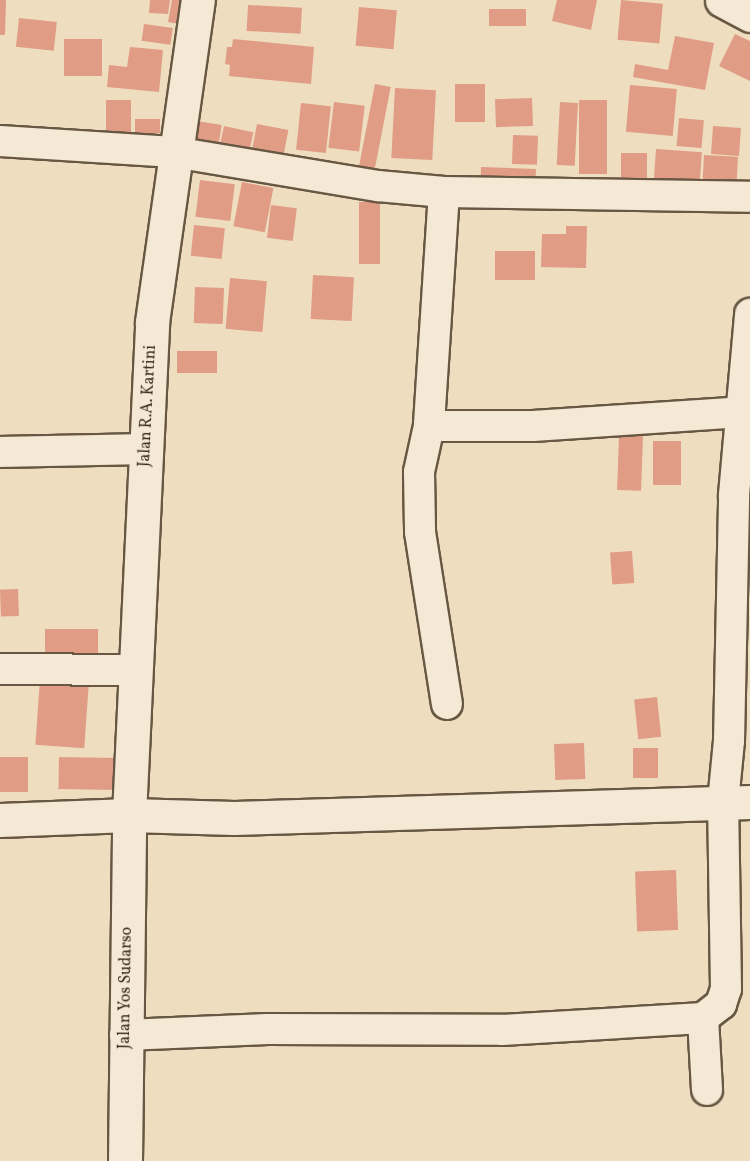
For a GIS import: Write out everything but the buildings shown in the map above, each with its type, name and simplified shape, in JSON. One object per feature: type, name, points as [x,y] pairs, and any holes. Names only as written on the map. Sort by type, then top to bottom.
[{"type":"street","name":"Jalan R.A. Kartini","points":[[129,815],[152,322],[174,152],[198,0]]},
{"type":"street","points":[[722,0],[750,15]]},
{"type":"street","points":[[0,141],[174,152],[378,186],[444,192],[750,197]]},
{"type":"street","points":[[444,192],[429,426],[419,472],[420,532],[447,704]]},
{"type":"street","points":[[125,1035],[268,1029],[502,1030],[703,1018],[721,1004],[726,989],[736,802],[729,741],[734,495],[750,314]]},
{"type":"street","points":[[429,426],[544,425],[742,412]]},
{"type":"street","points":[[0,452],[145,449]]},
{"type":"street","points":[[0,669],[134,670]]},
{"type":"street","points":[[0,820],[129,815],[234,818],[736,802]]},
{"type":"street","name":"Jalan Yos Sudarso","points":[[125,1161],[129,815]]},
{"type":"street","points":[[703,1018],[707,1090]]}]
